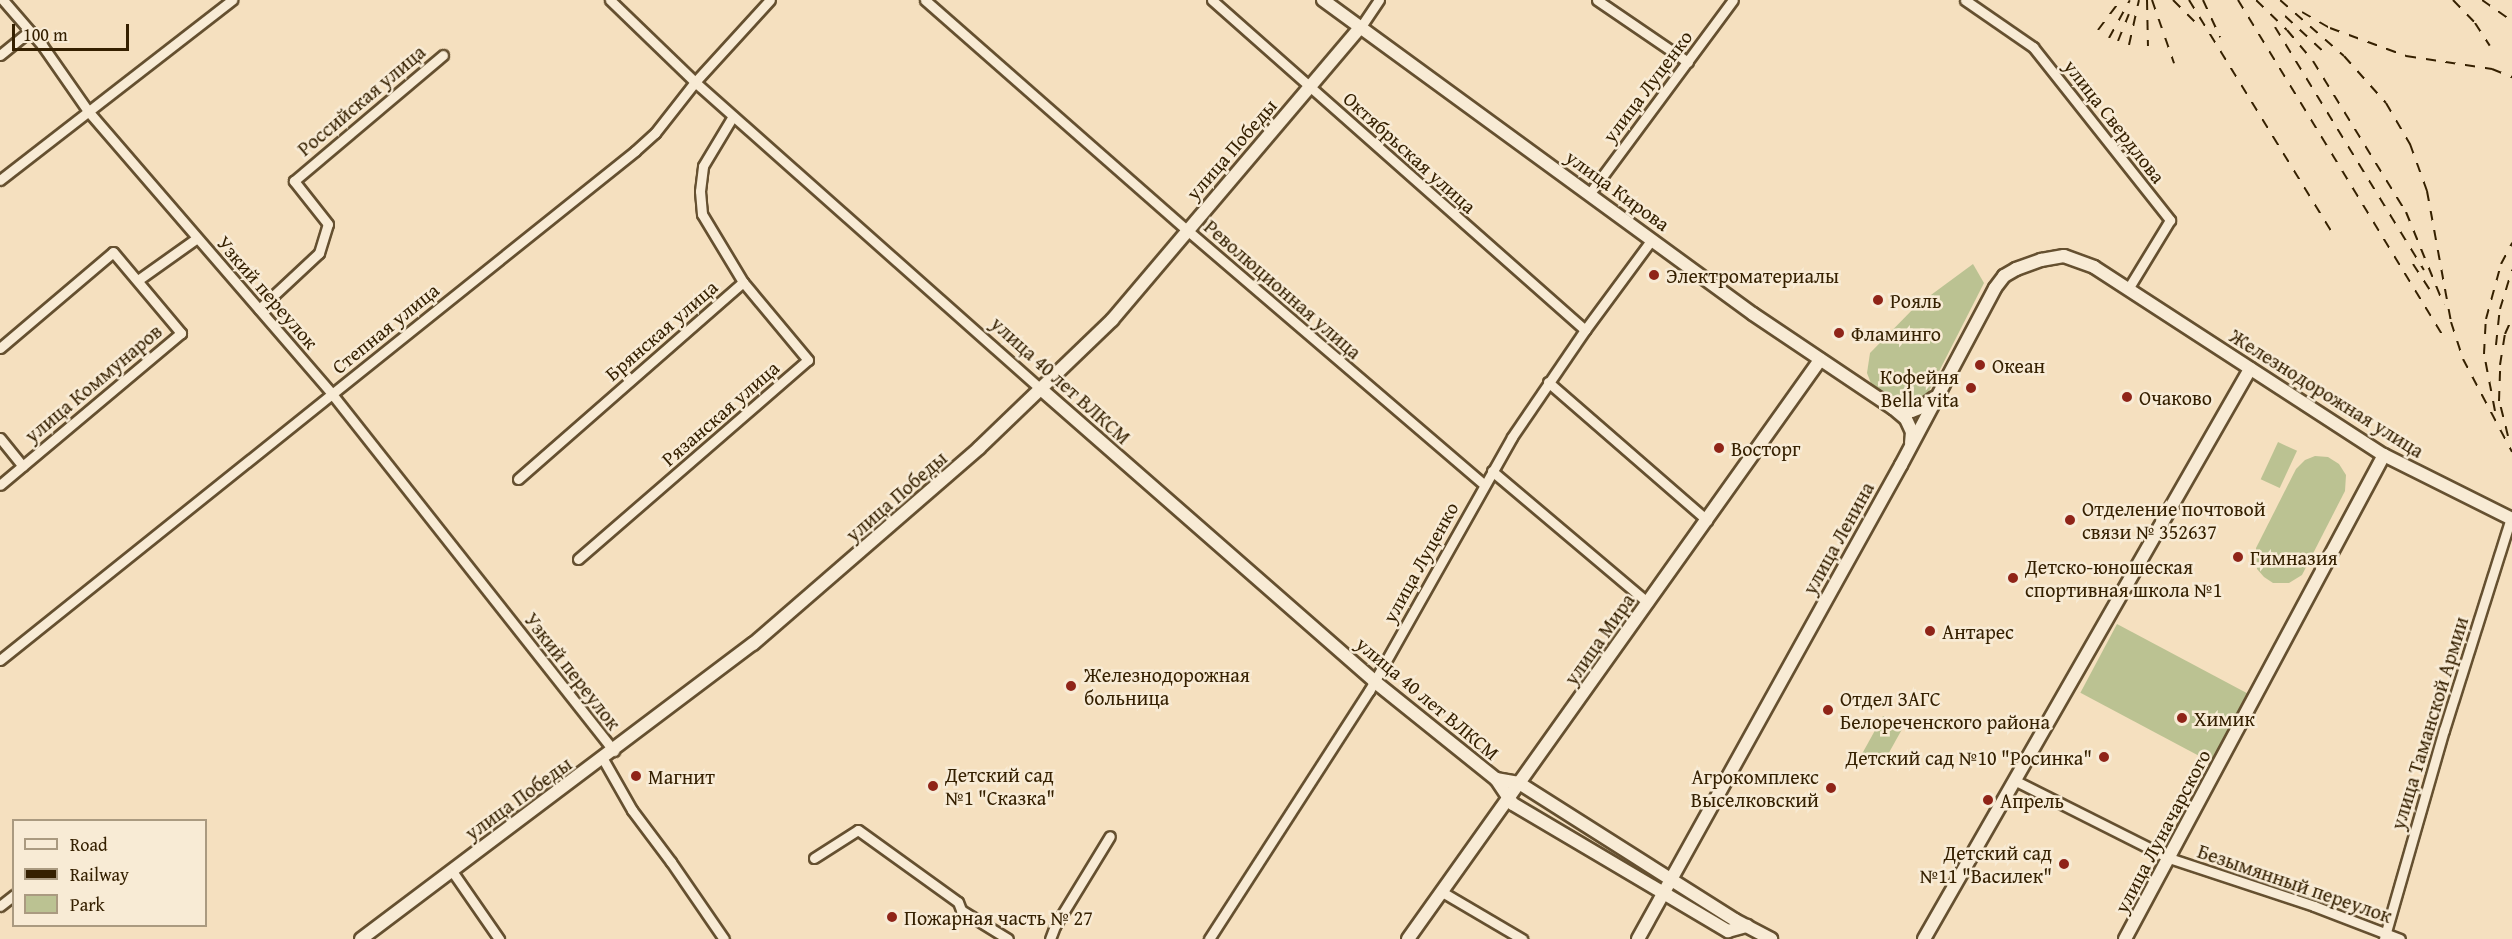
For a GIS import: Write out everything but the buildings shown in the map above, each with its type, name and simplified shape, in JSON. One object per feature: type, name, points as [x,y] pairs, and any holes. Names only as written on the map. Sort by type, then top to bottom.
[{"type":"street","name":"Узкий переулок","points":[[3,0],[30,31],[88,111],[332,394],[608,755],[623,797],[724,939]]},
{"type":"street","points":[[0,180],[232,0]]},
{"type":"street","name":"улица 40 лет ВЛКСМ","points":[[610,0],[695,82],[1042,390],[1374,681],[1496,779],[1508,798],[1663,894],[1728,931],[1747,926]]},
{"type":"street","name":"Степная улица","points":[[0,660],[635,151],[655,133],[695,82],[770,0]]},
{"type":"street","name":"Революционная улица","points":[[925,0],[1187,230],[1484,485]]},
{"type":"street","name":"Октябрьская улица","points":[[1212,0],[1585,330]]},
{"type":"street","name":"улица Кирова","points":[[1323,0],[1820,360],[1893,408],[1906,418],[1911,432],[1911,444]]},
{"type":"street","name":"улица Победы","points":[[361,939],[753,644],[832,578],[1042,390],[1112,320],[1360,28],[1379,0]]},
{"type":"street","points":[[1597,0],[1688,63]]},
{"type":"street","name":"улица Луценко","points":[[1590,193],[1733,0]]},
{"type":"street","name":"улица Свердлова","points":[[1965,0],[2033,46],[2170,220],[2128,289]]},
{"type":"street","points":[[0,55],[30,31]]},
{"type":"street","name":"Российская улица","points":[[259,309],[319,253],[328,224],[294,181],[443,56]]},
{"type":"street","name":"Брянская улица","points":[[518,479],[743,282],[702,214],[700,191],[703,166],[733,116]]},
{"type":"street","points":[[0,348],[113,252],[138,280],[197,238]]},
{"type":"street","name":"улица Луценко","points":[[1209,939],[1325,762],[1374,681],[1492,471],[1548,382],[1652,239]]},
{"type":"street","name":"улица Ленина","points":[[1638,939],[1995,288],[2004,276],[2016,269],[2053,257],[2076,258],[2128,289]]},
{"type":"street","name":"улица Коммунаров","points":[[0,484],[181,333],[138,280]]},
{"type":"street","name":"Рязанская улица","points":[[578,559],[808,360],[743,282]]},
{"type":"street","name":"Железнодорожная улица","points":[[2128,289],[2384,455],[2511,518]]},
{"type":"street","name":"улица Мира","points":[[1408,939],[1820,360]]},
{"type":"street","points":[[1933,939],[2252,370]]},
{"type":"street","points":[[1548,382],[1707,520]]},
{"type":"street","points":[[1893,408],[1912,411],[1922,407],[1938,395]]},
{"type":"street","points":[[0,438],[22,466]]},
{"type":"street","name":"улица Луначарского","points":[[2126,939],[2384,455]]},
{"type":"street","points":[[1492,471],[1648,603]]},
{"type":"street","name":"улица Таманской Армии","points":[[2385,936],[2444,730],[2511,518]]},
{"type":"street","name":"улица 40 лет ВЛКСМ","points":[[1496,779],[1519,783],[1771,939]]},
{"type":"street","points":[[1924,939],[2019,783]]},
{"type":"street","name":"Безымянный переулок","points":[[2019,783],[2169,858],[2314,906],[2385,936],[2400,939]]},
{"type":"street","points":[[814,858],[858,830],[958,902],[961,910],[1008,939]]},
{"type":"street","points":[[1050,939],[1055,926],[1110,836]]},
{"type":"street","points":[[452,871],[499,939]]},
{"type":"street","points":[[1442,892],[1522,939]]},
{"type":"street","points":[[0,906],[12,897]]},
{"type":"green space","points":[[1973,264],[1984,283],[1927,395],[1908,404],[1872,386],[1867,373],[1870,353],[1916,306]]},
{"type":"green space","points":[[2278,442],[2297,451],[2280,488],[2261,479]]},
{"type":"green space","points":[[2315,456],[2328,457],[2339,464],[2346,475],[2345,491],[2302,575],[2289,583],[2273,583],[2257,569],[2256,548],[2296,469],[2305,460]]},
{"type":"green space","name":"Химик","points":[[2117,624],[2249,694],[2212,763],[2080,693]]},
{"type":"green space","points":[[1883,716],[1903,727],[1882,766],[1862,754]]},
{"type":"railway","points":[[2098,30],[2121,0]]},
{"type":"railway","points":[[2109,38],[2130,0]]},
{"type":"railway","points":[[2129,45],[2139,0]]},
{"type":"railway","points":[[2147,0],[2148,46]]},
{"type":"railway","points":[[2152,0],[2174,63]]},
{"type":"railway","points":[[2173,0],[2198,25]]},
{"type":"railway","points":[[2189,0],[2332,232]]},
{"type":"railway","points":[[2203,0],[2220,37]]},
{"type":"railway","points":[[2238,0],[2444,337]]},
{"type":"railway","points":[[2256,0],[2287,30],[2313,61],[2406,212],[2444,305]]},
{"type":"railway","points":[[2280,0],[2344,56],[2386,103],[2410,144],[2427,191],[2451,322],[2463,359],[2512,452]]},
{"type":"railway","points":[[2453,0],[2475,23],[2490,46]]},
{"type":"railway","points":[[2482,0],[2512,21]]},
{"type":"railway","points":[[2302,12],[2330,28],[2406,56],[2492,69],[2512,77]]},
{"type":"railway","points":[[2118,41],[2129,14]]},
{"type":"railway","points":[[2285,16],[2325,53]]},
{"type":"railway","points":[[2275,27],[2424,270]]},
{"type":"railway","points":[[2495,411],[2484,354],[2486,319],[2501,264],[2512,243]]},
{"type":"railway","points":[[2413,264],[2429,289]]},
{"type":"railway","points":[[2496,345],[2500,309],[2512,270]]},
{"type":"railway","points":[[2508,436],[2499,401],[2500,365],[2505,334],[2512,318]]},
{"type":"place","name":"Электроматериалы","points":[[1654,275]]},
{"type":"place","name":"Рояль","points":[[1878,300]]},
{"type":"place","name":"Фламинго","points":[[1839,333]]},
{"type":"place","name":"Океан","points":[[1980,365]]},
{"type":"place","name":"Кофейня Bella vita","points":[[1971,388]]},
{"type":"place","name":"Очаково","points":[[2127,397]]},
{"type":"place","name":"Восторг","points":[[1719,448]]},
{"type":"place","name":"Отделение почтовой связи № 352637","points":[[2070,520]]},
{"type":"place","name":"Гимназия","points":[[2238,557]]},
{"type":"place","name":"Детско-юношеская спортивная школа №1","points":[[2013,578]]},
{"type":"place","name":"Антарес","points":[[1930,631]]},
{"type":"place","name":"Железнодорожная больница","points":[[1071,686]]},
{"type":"place","name":"Отдел ЗАГС Белореченского района","points":[[1828,710]]},
{"type":"place","name":"Химик","points":[[2182,718]]},
{"type":"place","name":"Детский сад №10 \"Росинка\"","points":[[2104,757]]},
{"type":"place","name":"Магнит","points":[[636,776]]},
{"type":"place","name":"Детский сад №1 \"Сказка\"","points":[[933,786]]},
{"type":"place","name":"Агрокомплекс Выселковский","points":[[1831,788]]},
{"type":"place","name":"Апрель","points":[[1988,800]]},
{"type":"place","name":"Детский сад №11 \"Василек\"","points":[[2064,864]]},
{"type":"place","name":"Пожарная часть № 27","points":[[892,917]]}]
